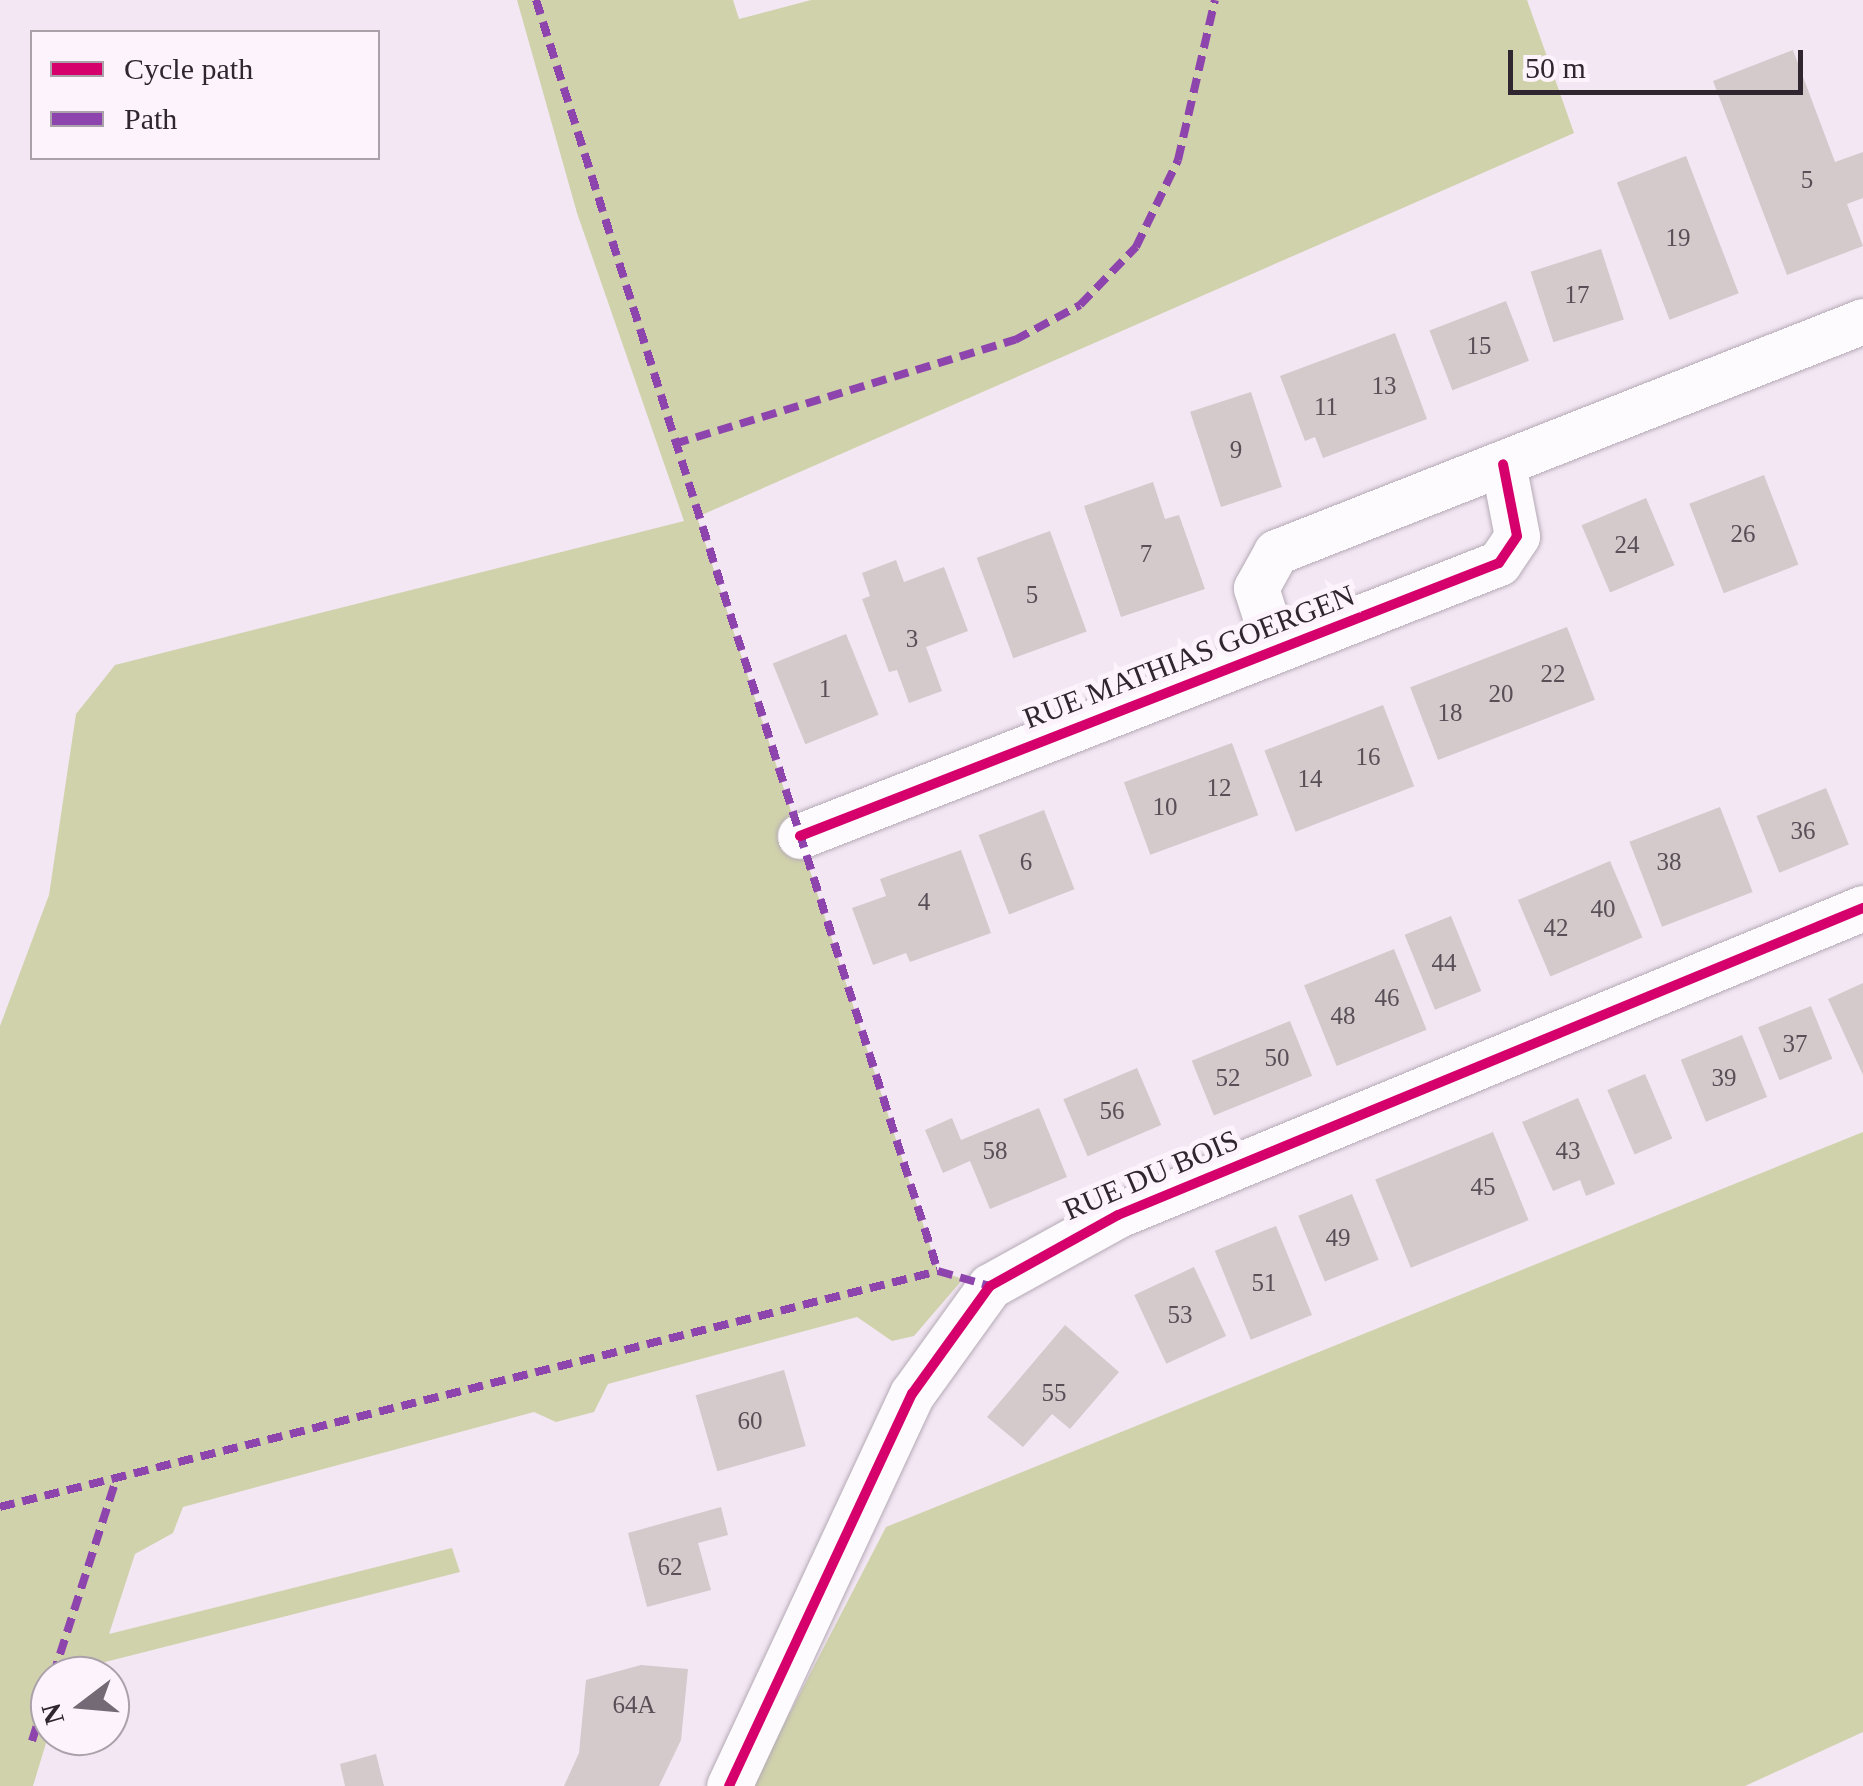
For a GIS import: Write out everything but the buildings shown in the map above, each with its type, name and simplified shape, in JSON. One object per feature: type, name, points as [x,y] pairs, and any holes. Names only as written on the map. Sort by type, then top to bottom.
[{"type":"street","name":"RUE MATHIAS GOERGEN","points":[[1276,650],[1256,588],[1276,552],[1863,320]]},
{"type":"street","name":"RUE MATHIAS GOERGEN","points":[[800,836],[1499,563],[1517,536],[1502,464]]},
{"type":"street","name":"RUE DU BOIS","points":[[728,1786],[912,1394],[990,1286],[1118,1215],[1863,908]]},
{"type":"green space","points":[[517,0],[733,0],[739,19],[811,0],[1527,0],[1574,133],[697,517],[938,1271],[963,1279],[914,1336],[892,1341],[857,1317],[608,1384],[594,1412],[556,1422],[534,1412],[183,1507],[173,1533],[135,1554],[109,1634],[452,1548],[460,1572],[129,1656],[30,1656],[30,1756],[42,1756],[33,1786],[0,1786],[0,1026],[49,895],[76,714],[115,665],[684,521],[577,213]]},
{"type":"green space","points":[[1863,1132],[1863,1732],[1745,1786],[752,1786],[886,1527]]},
{"type":"marked path","points":[[536,0],[938,1271],[990,1286]]},
{"type":"marked path","points":[[674,444],[1015,340],[1080,305],[1136,247],[1178,160],[1215,0]]},
{"type":"marked path","points":[[0,1507],[938,1271]]},
{"type":"marked path","points":[[59,1656],[115,1483]]},
{"type":"cycle path","points":[[800,836],[1499,563],[1517,536],[1503,464]]},
{"type":"cycle path","points":[[729,1786],[912,1394],[990,1286],[1118,1215],[1863,908]]}]
